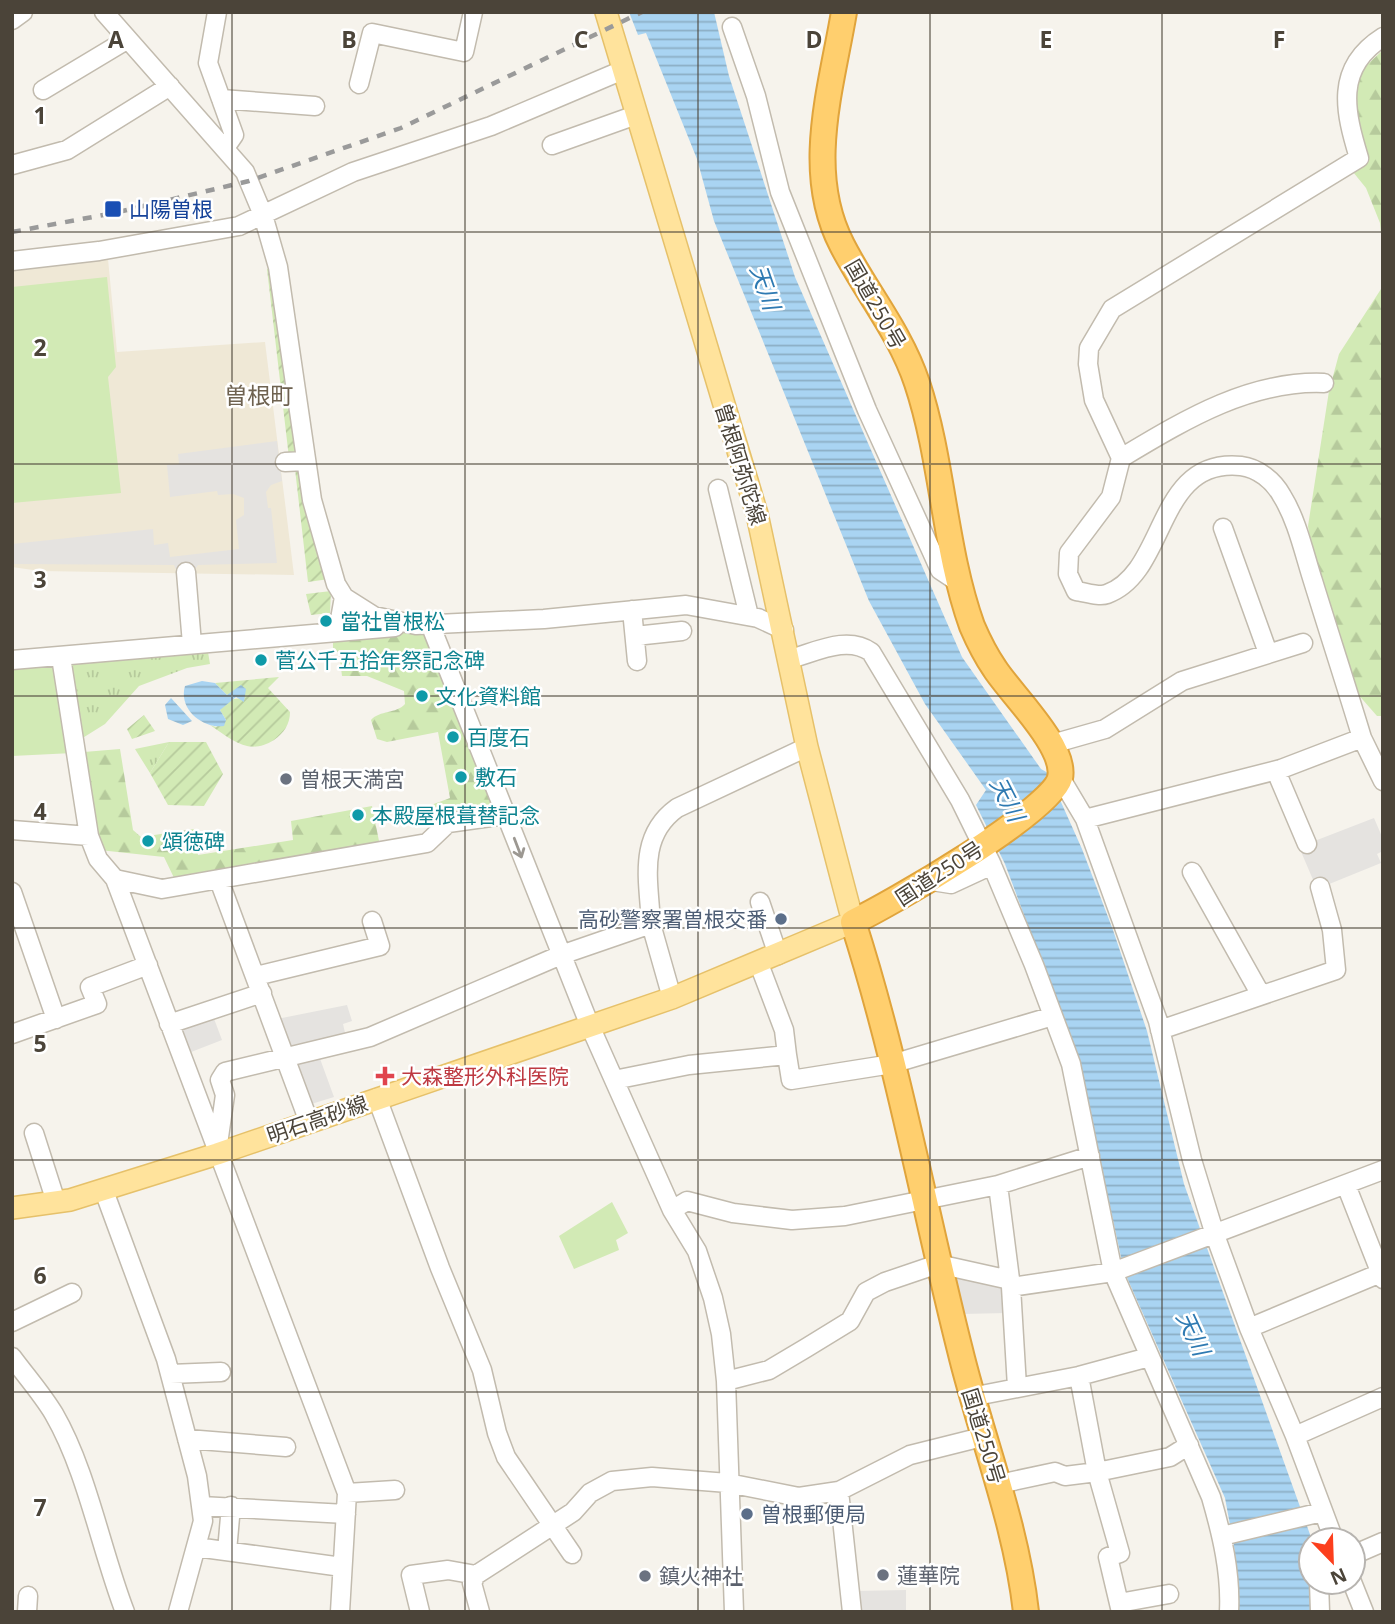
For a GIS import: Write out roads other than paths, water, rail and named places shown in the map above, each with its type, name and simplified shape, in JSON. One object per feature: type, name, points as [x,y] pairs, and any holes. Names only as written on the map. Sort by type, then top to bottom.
[{"type":"highway","name":"国道250号","points":[[844,12],[823,136],[822,182],[828,214],[842,246],[893,328],[918,384],[961,584],[973,626],[993,667],[1052,744],[1059,781],[987,851],[853,922],[892,1063],[971,1396],[999,1484],[1020,1571],[1026,1612]]},
{"type":"main road","name":"曽根阿弥陀線","points":[[606,12],[758,513],[807,747],[853,922]]},
{"type":"main road","name":"明石高砂線","points":[[14,1204],[56,1202],[104,1191],[217,1154],[672,998],[769,960],[853,922]]},
{"type":"street","points":[[12,20],[23,12]]},
{"type":"street","points":[[104,12],[245,172],[263,215],[278,267],[306,461],[321,540],[336,584],[344,597],[374,616],[423,625]]},
{"type":"street","points":[[217,12],[208,63],[234,135],[225,148]]},
{"type":"street","points":[[359,84],[372,33],[464,52],[473,12]]},
{"type":"street","points":[[732,27],[756,96],[780,192],[833,327],[940,570],[961,584]]},
{"type":"street","points":[[1383,37],[1358,62],[1345,90],[1347,119],[1359,158],[1112,309],[1089,348],[1088,365],[1094,400],[1121,458],[1111,497],[1069,553],[1068,574],[1076,591],[1104,595],[1120,587],[1143,560],[1177,495],[1195,476],[1216,468],[1240,466],[1261,472],[1282,495],[1362,738],[1383,781]]},
{"type":"street","points":[[43,90],[128,39]]},
{"type":"street","points":[[12,261],[99,251],[239,226],[353,172],[491,126],[623,70]]},
{"type":"street","points":[[12,165],[67,150],[170,86]]},
{"type":"street","points":[[221,99],[315,106]]},
{"type":"street","points":[[552,145],[636,115]]},
{"type":"street","points":[[1121,458],[1198,413],[1251,393],[1298,382],[1324,383]]},
{"type":"street","points":[[285,462],[306,461]]},
{"type":"street","points":[[718,489],[749,616]]},
{"type":"street","points":[[1223,528],[1268,653]]},
{"type":"street","points":[[186,572],[192,645]]},
{"type":"street","points":[[324,632],[340,619],[344,597]]},
{"type":"street","points":[[12,660],[324,632],[686,605],[749,616],[784,630]]},
{"type":"street","points":[[632,610],[637,661]]},
{"type":"street","points":[[423,625],[505,815],[590,1026],[672,1210],[697,1251],[709,1286],[721,1334],[726,1381],[734,1612]]},
{"type":"street","points":[[635,636],[682,631]]},
{"type":"street","points":[[790,659],[847,643],[858,644],[871,652],[960,800],[987,851],[1071,1064],[1113,1272],[1211,1497],[1222,1536],[1230,1591],[1229,1612]]},
{"type":"street","points":[[1052,744],[1105,729],[1182,681],[1303,643]]},
{"type":"street","points":[[61,657],[89,836],[97,859],[115,878],[347,1493],[340,1612]]},
{"type":"street","points":[[1085,819],[1276,771],[1362,738]]},
{"type":"street","points":[[672,998],[651,924],[647,852],[662,819],[677,808],[807,747]]},
{"type":"street","points":[[1276,771],[1307,844]]},
{"type":"street","points":[[1059,781],[1085,819],[1160,1030],[1192,1160],[1215,1235],[1249,1328],[1295,1436],[1327,1526]]},
{"type":"street","points":[[115,878],[162,890],[427,843],[448,823],[505,815]]},
{"type":"street","points":[[12,830],[89,836]]},
{"type":"street","points":[[1192,872],[1261,996]]},
{"type":"street","points":[[219,880],[309,1122]]},
{"type":"street","points":[[1160,1030],[1336,970],[1332,930],[1320,887]]},
{"type":"street","points":[[12,892],[17,919],[56,1019]]},
{"type":"street","points":[[760,902],[791,1080],[892,1063],[1053,1016]]},
{"type":"street","points":[[169,1024],[259,984],[380,946],[372,921]]},
{"type":"street","points":[[217,1154],[225,1095],[220,1080],[225,1072],[370,1037],[561,955],[651,924]]},
{"type":"street","points":[[12,1034],[97,1004],[90,986],[148,965]]},
{"type":"street","points":[[614,1080],[689,1065],[787,1055]]},
{"type":"street","points":[[377,1098],[440,1268],[482,1370],[497,1433],[506,1457],[572,1554]]},
{"type":"street","points":[[34,1133],[56,1202]]},
{"type":"street","points":[[672,1210],[687,1201],[733,1213],[792,1220],[845,1216],[998,1185],[1090,1156]]},
{"type":"street","points":[[726,1381],[769,1370],[850,1321],[866,1292],[938,1264],[1010,1283],[1113,1272],[1383,1170]]},
{"type":"street","points":[[998,1185],[1010,1283],[1017,1387]]},
{"type":"street","points":[[1249,1328],[1382,1275],[1346,1185]]},
{"type":"street","points":[[104,1191],[170,1374],[201,1506],[203,1521],[178,1612]]},
{"type":"street","points":[[12,1322],[72,1293]]},
{"type":"street","points":[[12,1357],[54,1414],[81,1477],[105,1561],[125,1612]]},
{"type":"street","points":[[971,1396],[1079,1376],[1149,1357]]},
{"type":"street","points":[[170,1374],[220,1373]]},
{"type":"street","points":[[1079,1376],[1097,1472],[1120,1553],[1108,1558],[1120,1609],[1170,1594]]},
{"type":"street","points":[[1295,1436],[1383,1397]]},
{"type":"street","points":[[481,1612],[472,1583],[476,1575],[573,1512],[590,1493],[612,1481],[652,1477],[728,1483],[799,1497],[839,1491],[910,1455],[982,1437]]},
{"type":"street","points":[[187,1439],[286,1447]]},
{"type":"street","points":[[999,1484],[1055,1472],[1065,1476],[1097,1472],[1170,1457],[1189,1444]]},
{"type":"street","points":[[347,1493],[395,1490]]},
{"type":"street","points":[[839,1491],[852,1612]]},
{"type":"street","points":[[201,1506],[346,1514]]},
{"type":"street","points":[[228,1551],[231,1506]]},
{"type":"street","points":[[1222,1536],[1297,1532]]},
{"type":"street","points":[[196,1547],[342,1566]]},
{"type":"street","points":[[420,1612],[411,1575],[448,1570],[476,1575]]},
{"type":"water","name":"天川","points":[[629,12],[714,12],[729,76],[795,277],[962,657],[1041,769],[1048,773],[1082,849],[1147,1031],[1184,1184],[1307,1526],[1297,1526],[1297,1596],[1312,1596],[1312,1612],[1237,1612],[1235,1552],[1225,1498],[1124,1271],[1078,1059],[1005,864],[976,805],[986,790],[925,704],[869,601],[714,221],[697,159],[646,33],[638,35]]},
{"type":"water","points":[[202,681],[215,683],[227,695],[241,685],[246,689],[244,702],[236,697],[220,710],[226,720],[224,726],[201,721],[194,716],[185,702],[185,686]]},
{"type":"water","points":[[171,698],[192,721],[183,725],[168,719],[165,705]]},
{"type":"railway","points":[[12,232],[114,213],[249,181],[401,128],[642,12]]},
{"type":"place","name":"山陽曽根","points":[[113,209]]},
{"type":"place","name":"當社曽根松","points":[[326,621]]},
{"type":"place","name":"菅公千五拾年祭記念碑","points":[[261,660]]},
{"type":"place","name":"文化資料館","points":[[422,696]]},
{"type":"place","name":"百度石","points":[[453,737]]},
{"type":"place","name":"敷石","points":[[461,777]]},
{"type":"place","name":"曽根天満宮","points":[[286,779]]},
{"type":"place","name":"本殿屋根葺替記念","points":[[358,815]]},
{"type":"place","name":"頌徳碑","points":[[148,841]]},
{"type":"place","name":"高砂警察署曽根交番","points":[[781,919]]},
{"type":"place","name":"大森整形外科医院","points":[[385,1076]]},
{"type":"place","name":"曽根郵便局","points":[[747,1514]]},
{"type":"place","name":"蓮華院","points":[[883,1575]]},
{"type":"place","name":"鎮火神社","points":[[645,1576]]},
{"type":"district","name":"曽根町","points":[[259,395]]}]
